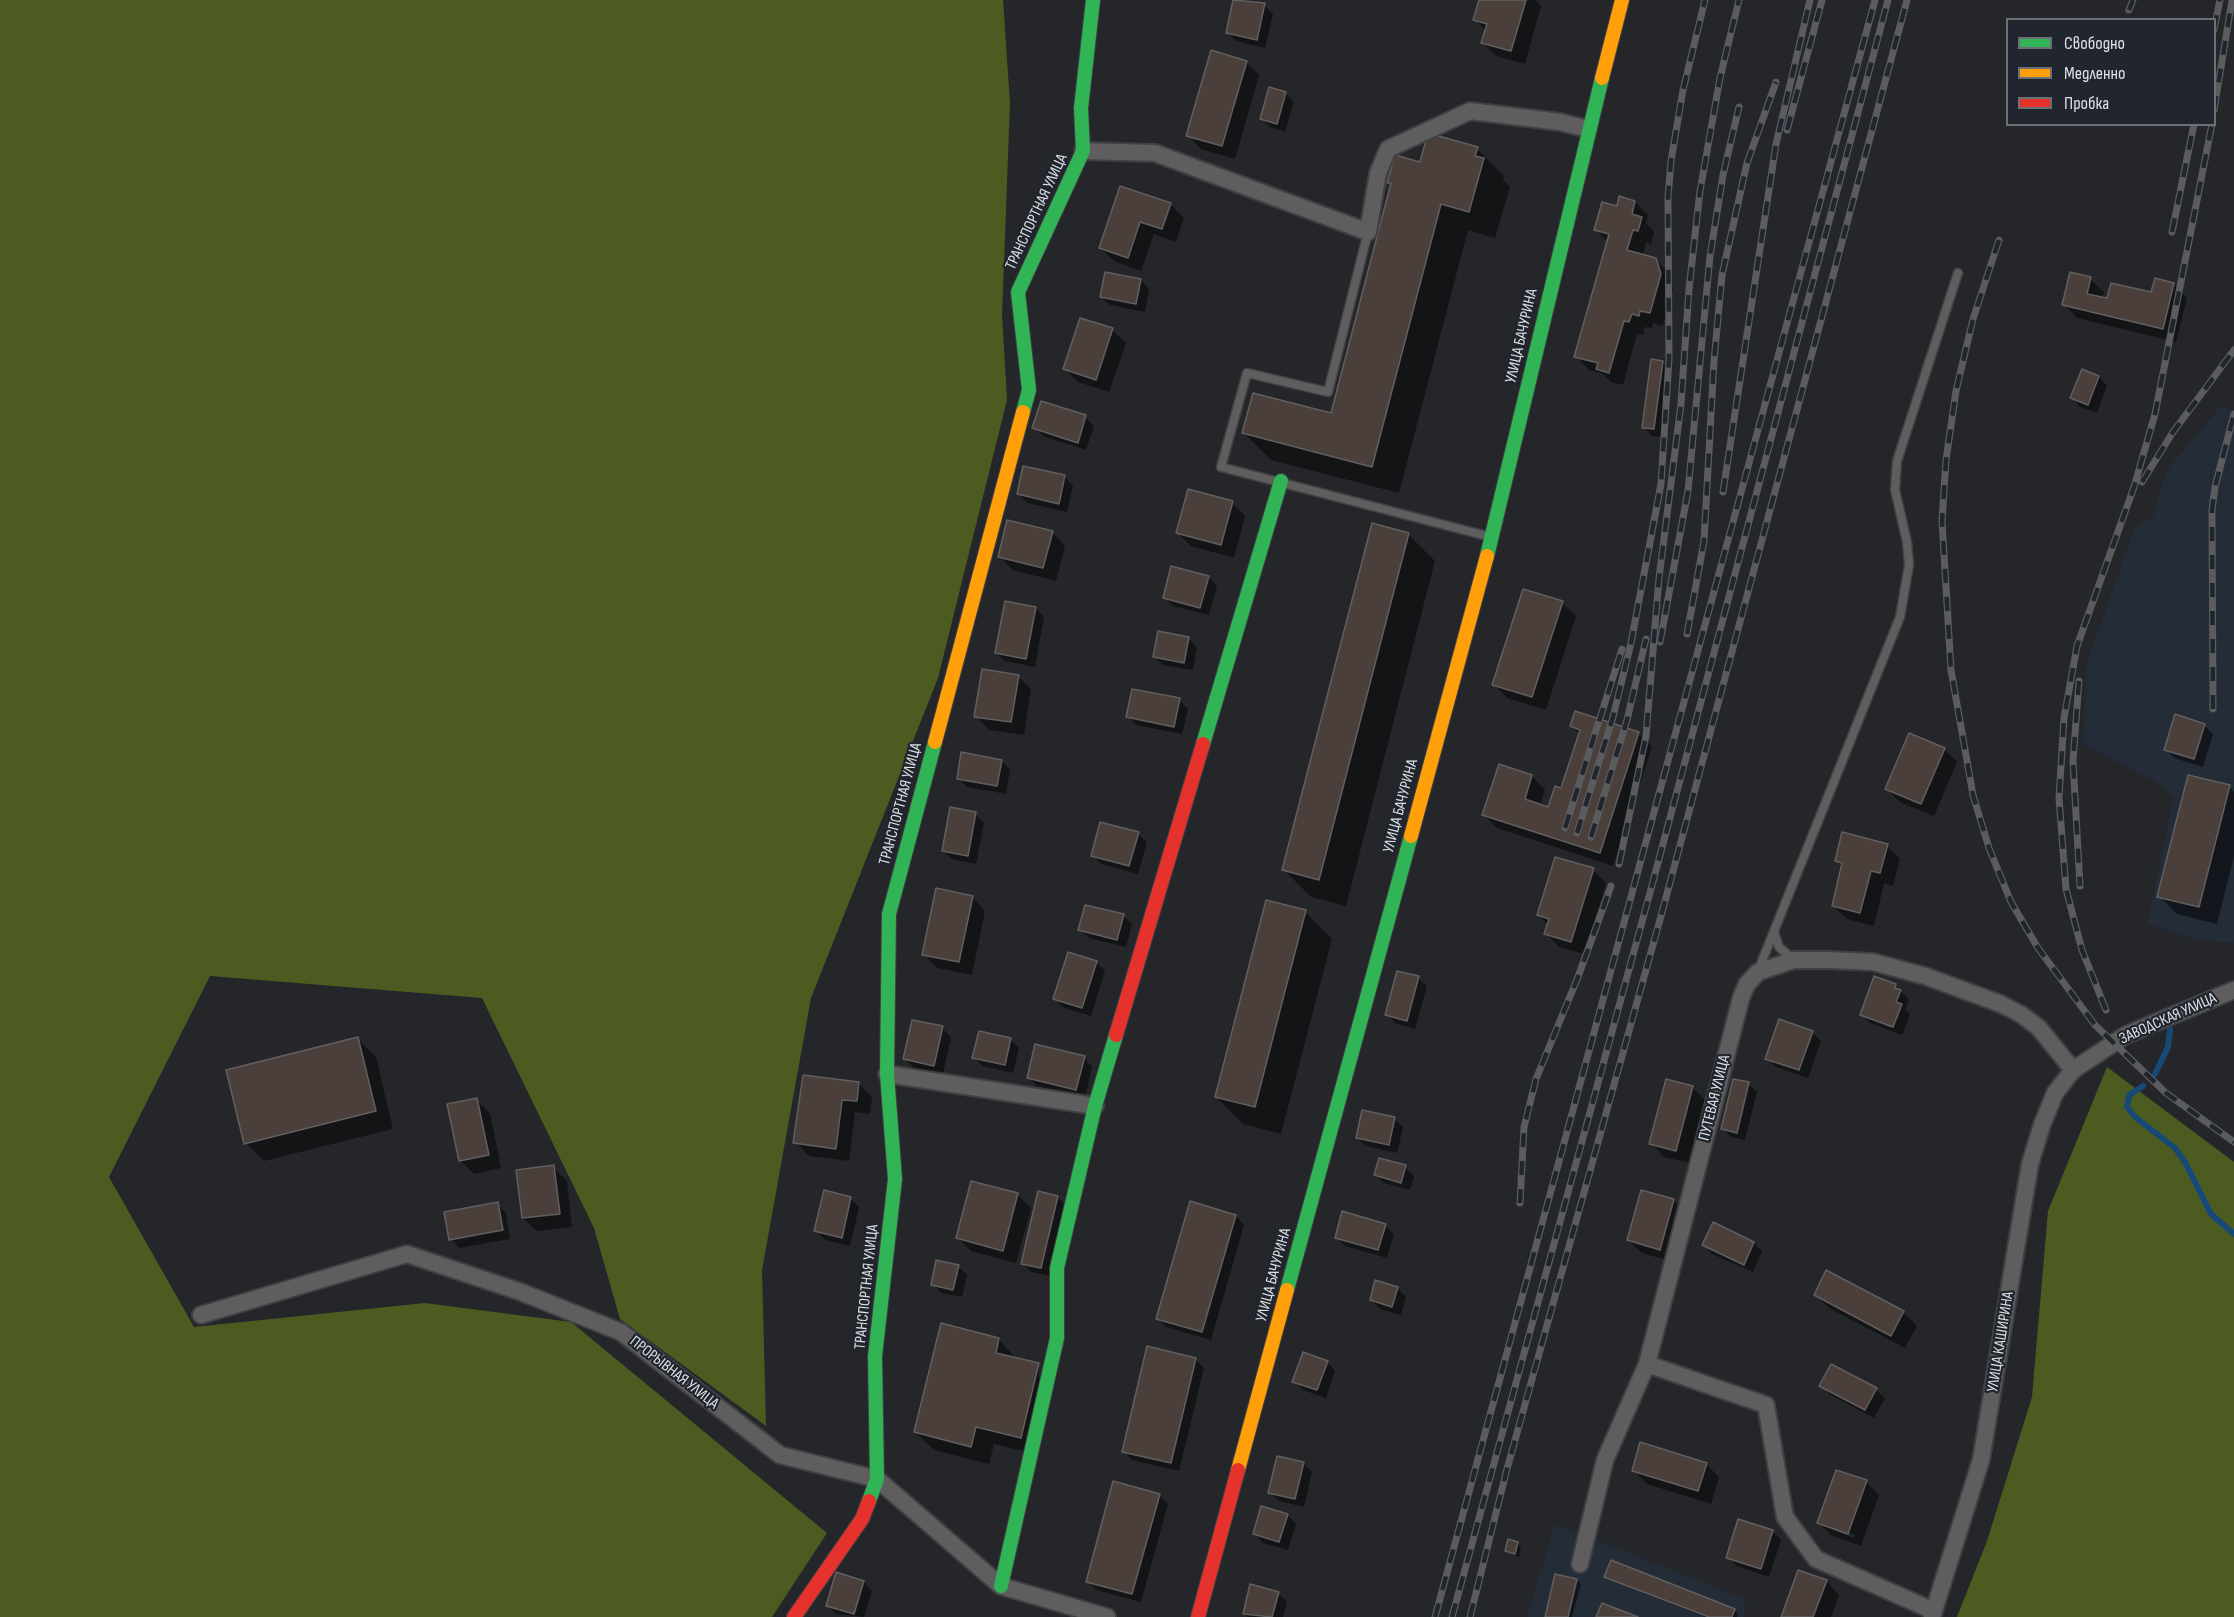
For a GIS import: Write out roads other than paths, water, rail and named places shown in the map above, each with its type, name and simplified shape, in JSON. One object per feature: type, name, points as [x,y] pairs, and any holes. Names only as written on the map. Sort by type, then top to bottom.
[{"type":"street","name":"ТРАНСПОРТНАЯ УЛИЦА","points":[[794,1617],[862,1519],[876,1479],[875,1356],[895,1179],[887,1074],[889,914],[1029,390],[1018,292],[1083,150],[1081,108],[1094,0]]},
{"type":"street","name":"УЛИЦА БАЧУРИНА","points":[[1198,1617],[1492,537],[1588,129],[1622,0]]},
{"type":"street","points":[[1083,150],[1155,153],[1368,232],[1378,173],[1388,149],[1470,111],[1560,122],[1588,129]]},
{"type":"street","points":[[1001,1586],[1057,1338],[1057,1268],[1095,1106],[1281,481]]},
{"type":"street","points":[[1758,972],[1794,960],[1872,962],[1957,986],[2022,1015],[2039,1028],[2073,1070]]},
{"type":"street","name":"ПУТЕВАЯ УЛИЦА","points":[[1580,1564],[1605,1460],[1647,1365],[1741,998],[1747,984],[1758,972]]},
{"type":"street","name":"ЗАВОДСКАЯ УЛИЦА","points":[[2073,1070],[2126,1035],[2234,990]]},
{"type":"street","name":"УЛИЦА КАШИРИНА","points":[[1933,1614],[1981,1460],[2030,1164],[2055,1093],[2073,1070]]},
{"type":"street","points":[[887,1074],[1095,1106]]},
{"type":"street","name":"ПРОРЫВНАЯ УЛИЦА","points":[[201,1315],[407,1254],[521,1292],[621,1332],[780,1455],[876,1479],[1001,1586],[1107,1617]]},
{"type":"street","points":[[1647,1365],[1766,1405],[1785,1517],[1816,1560],[1933,1614]]},
{"type":"lane","points":[[1368,232],[1328,392],[1247,373],[1221,466],[1492,537]]},
{"type":"lane","points":[[1758,972],[1900,617],[1909,565],[1907,542],[1895,490],[1897,461],[1958,273]]},
{"type":"lane","points":[[1774,932],[1779,946],[1794,960]]},
{"type":"waterway","points":[[2155,1074],[2168,1047],[2170,1029]]},
{"type":"waterway","points":[[2143,1086],[2129,1095],[2127,1107],[2135,1117],[2175,1148],[2185,1162],[2211,1214],[2234,1234]]},
{"type":"railway","points":[[1577,833],[1613,717],[1631,643],[1661,484],[1669,359],[1668,197],[1671,161],[1683,90],[1705,0]]},
{"type":"railway","points":[[1619,864],[1646,736],[1659,578],[1681,404],[1689,289],[1700,191],[1720,78],[1739,0]]},
{"type":"railway","points":[[1723,492],[1776,144],[1810,0]]},
{"type":"railway","points":[[1787,130],[1822,0]]},
{"type":"railway","points":[[1435,1617],[1875,0]]},
{"type":"railway","points":[[1452,1617],[1651,889],[1888,0]]},
{"type":"railway","points":[[1470,1617],[1507,1469],[1661,916],[1907,0]]},
{"type":"railway","points":[[2129,10],[2133,0]]},
{"type":"railway","points":[[2216,19],[2220,0]]},
{"type":"railway","points":[[2216,98],[2232,0]]},
{"type":"railway","points":[[1687,634],[1704,541],[1714,361],[1722,275],[1747,163],[1776,82]]},
{"type":"railway","points":[[1660,642],[1688,491],[1710,256],[1723,175],[1739,107]]},
{"type":"railway","points":[[2172,232],[2194,126]]},
{"type":"railway","points":[[2106,1010],[2082,950],[2066,889],[2059,798],[2064,718],[2077,646],[2134,487],[2155,414],[2212,126]]},
{"type":"railway","points":[[1999,240],[1973,319],[1956,391],[1946,460],[1942,521],[1951,670],[1973,795],[1989,848],[2011,902],[2038,948],[2095,1025],[2166,1093],[2234,1142]]},
{"type":"railway","points":[[2142,482],[2173,432],[2234,350]]},
{"type":"railway","points":[[2213,709],[2212,510],[2215,487],[2234,414]]},
{"type":"railway","points":[[1591,837],[1627,720],[1646,639]]},
{"type":"railway","points":[[1565,828],[1622,649]]},
{"type":"railway","points":[[2079,681],[2073,761],[2080,886]]},
{"type":"railway","points":[[1520,1203],[1524,1127],[1536,1079],[1578,977],[1611,886]]}]
